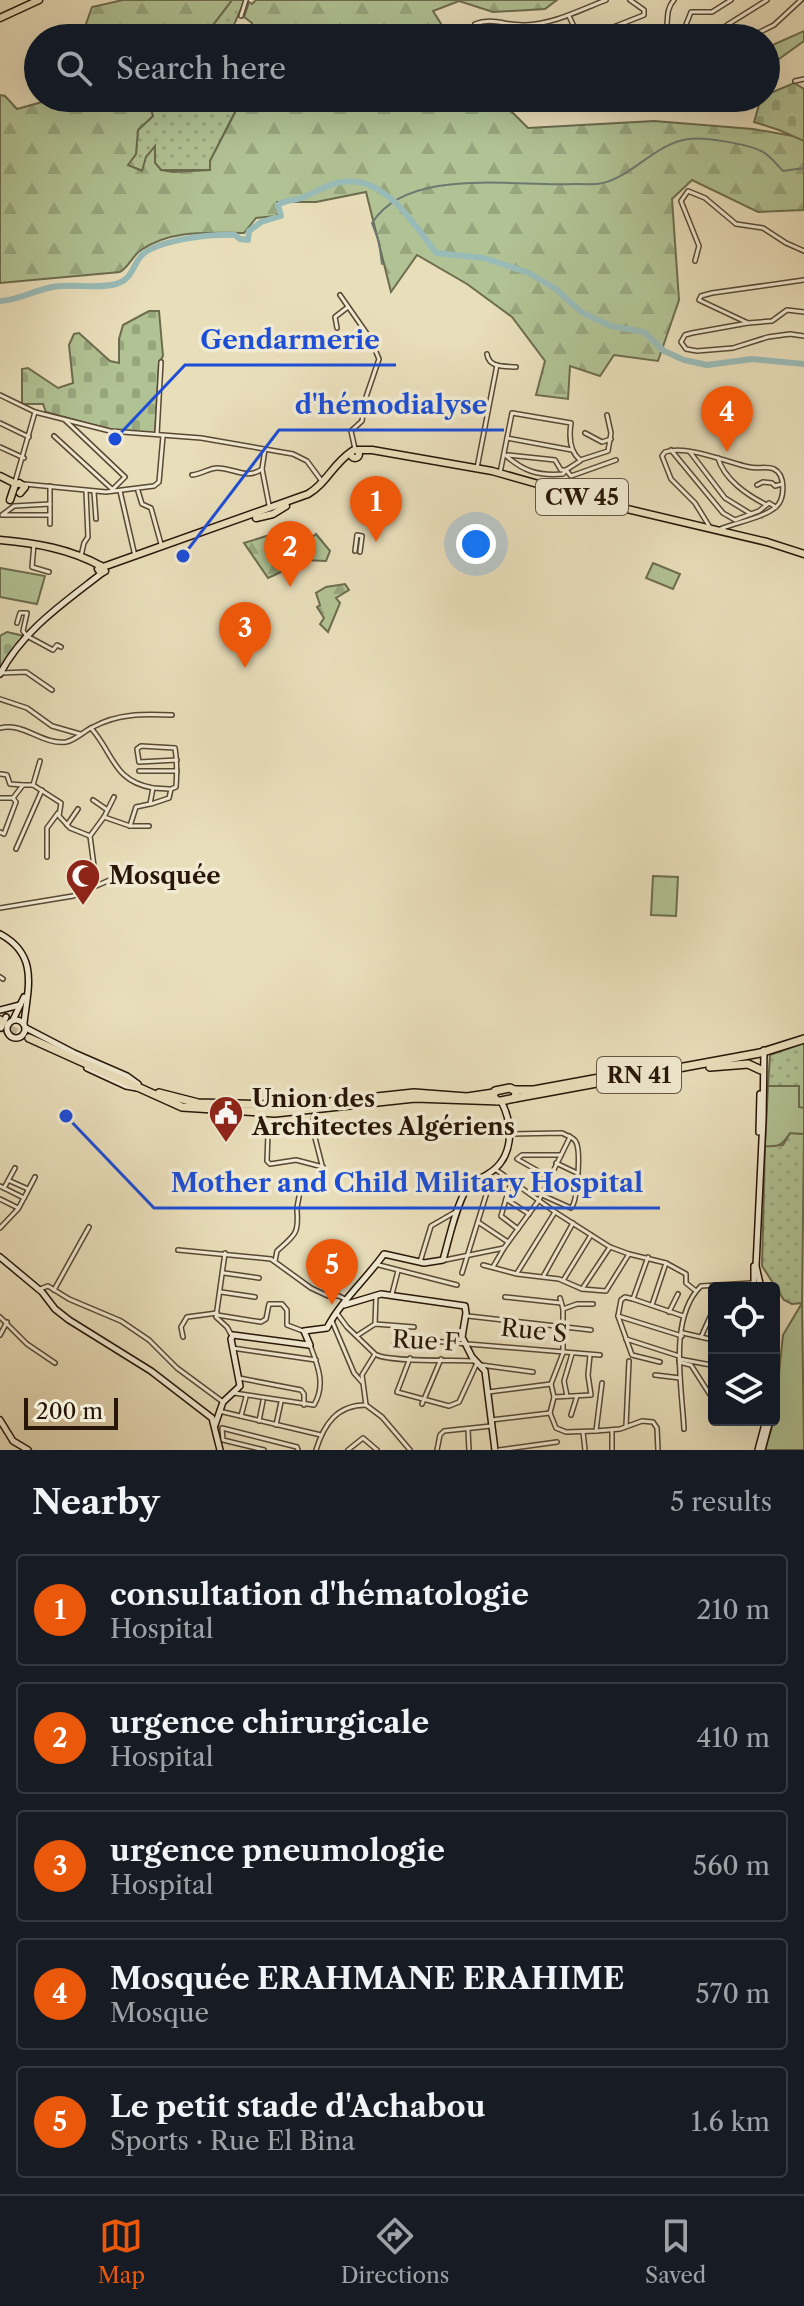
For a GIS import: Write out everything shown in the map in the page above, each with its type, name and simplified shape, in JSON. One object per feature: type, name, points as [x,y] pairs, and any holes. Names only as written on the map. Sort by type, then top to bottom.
[{"type":"highway","name":"RN 41","points":[[28,1033],[176,1106],[247,1112],[315,1110],[415,1098],[468,1102],[692,1066],[762,1051],[804,1037]]},
{"type":"highway","name":"RN 41","points":[[138,1086],[191,1102],[302,1105],[409,1093],[505,1097],[762,1051]]},
{"type":"highway","points":[[692,1066],[748,1064],[761,1070]]},
{"type":"highway","points":[[247,1112],[248,1107],[302,1105]]},
{"type":"main road","points":[[0,18],[39,0]]},
{"type":"main road","name":"CW 45","points":[[355,453],[372,450],[500,473],[804,556]]},
{"type":"main road","points":[[101,569],[270,511],[308,494],[323,482],[339,460],[355,453]]},
{"type":"main road","points":[[101,569],[314,494],[325,485],[342,461],[355,453]]},
{"type":"main road","points":[[477,469],[714,530]]},
{"type":"main road","points":[[2,477],[19,487],[10,500],[2,503]]},
{"type":"main road","points":[[0,540],[34,543],[81,556],[101,569]]},
{"type":"street","points":[[241,16],[246,0]]},
{"type":"street","points":[[531,24],[569,15],[606,0]]},
{"type":"street","points":[[621,24],[644,15],[644,10],[630,0]]},
{"type":"street","points":[[667,24],[666,13],[674,0]]},
{"type":"street","points":[[686,24],[691,12],[712,12],[731,0]]},
{"type":"street","points":[[729,24],[767,0]]},
{"type":"street","points":[[775,24],[801,0]]},
{"type":"street","points":[[569,15],[573,24]]},
{"type":"street","points":[[475,24],[490,20],[512,24]]},
{"type":"street","points":[[795,81],[804,79]]},
{"type":"street","points":[[695,261],[699,246],[681,201],[692,191],[736,224],[763,228],[804,251]]},
{"type":"street","points":[[748,323],[704,304],[699,300],[701,296],[804,280]]},
{"type":"street","points":[[340,295],[375,346],[379,363],[365,400],[362,421],[351,431],[355,453]]},
{"type":"street","points":[[337,328],[335,317],[348,307]]},
{"type":"street","points":[[804,312],[787,310],[772,321],[692,333],[685,335],[681,342],[691,351],[697,351],[733,348],[768,337],[804,336]]},
{"type":"street","points":[[487,354],[489,362],[516,367]]},
{"type":"street","points":[[157,435],[161,362]]},
{"type":"street","points":[[477,469],[497,365]]},
{"type":"street","points":[[0,395],[35,412],[110,431],[221,441],[302,457],[323,482]]},
{"type":"street","points":[[35,412],[19,487],[50,486],[94,492],[138,489],[159,482],[163,436]]},
{"type":"street","points":[[500,473],[512,413],[571,423],[572,450],[580,460]]},
{"type":"street","points":[[504,454],[523,471],[563,474],[580,460],[608,451],[611,439],[607,415]]},
{"type":"street","points":[[62,418],[125,477],[113,490]]},
{"type":"street","points":[[0,423],[29,437]]},
{"type":"street","points":[[585,433],[602,442],[611,439]]},
{"type":"street","points":[[54,436],[113,490]]},
{"type":"street","points":[[507,438],[572,450]]},
{"type":"street","points":[[0,447],[24,458]]},
{"type":"street","points":[[265,449],[262,469],[270,511]]},
{"type":"street","points":[[671,450],[723,513],[735,520],[765,504]]},
{"type":"street","points":[[671,450],[717,457],[748,467],[777,470],[782,497],[776,507],[714,530],[695,503],[671,479],[662,456],[671,450]]},
{"type":"street","points":[[690,452],[725,498],[751,514]]},
{"type":"street","points":[[504,454],[555,460],[561,470],[566,470],[571,476],[616,460]]},
{"type":"street","points":[[717,457],[720,465],[742,490],[776,507]]},
{"type":"street","points":[[192,475],[215,468],[245,474],[262,469]]},
{"type":"street","points":[[757,485],[763,482],[775,486],[782,484]]},
{"type":"street","points":[[50,486],[50,524]]},
{"type":"street","points":[[138,489],[142,504],[151,508],[162,547]]},
{"type":"street","points":[[81,556],[88,537],[86,490]]},
{"type":"street","points":[[120,491],[135,556]]},
{"type":"street","points":[[94,492],[96,519]]},
{"type":"street","points":[[50,504],[14,506],[2,513],[13,516],[50,515]]},
{"type":"street","points":[[34,543],[32,567],[49,572]]},
{"type":"street","points":[[0,674],[16,647],[55,609],[90,584],[101,569]]},
{"type":"street","points":[[17,623],[20,613],[27,614],[23,631],[27,636],[53,650],[57,645],[61,647]]},
{"type":"street","points":[[0,674],[26,672],[52,690]]},
{"type":"street","points":[[0,699],[27,708],[52,726],[82,734]]},
{"type":"street","points":[[0,728],[17,726],[58,741],[70,741],[91,728],[128,714],[172,715]]},
{"type":"street","points":[[91,728],[121,774],[141,786],[176,787],[177,771],[177,760],[174,746],[141,746],[137,749],[139,762],[177,760]]},
{"type":"street","points":[[33,785],[40,761]]},
{"type":"street","points":[[139,771],[177,771]]},
{"type":"street","points":[[1,774],[7,775],[13,785],[33,785],[61,803],[59,812],[47,828],[47,857]]},
{"type":"street","points":[[13,798],[23,785]]},
{"type":"street","points":[[150,804],[153,788]]},
{"type":"street","points":[[130,826],[136,807],[169,798],[171,789]]},
{"type":"street","points":[[16,849],[42,790]]},
{"type":"street","points":[[81,893],[95,874],[90,836],[114,797]]},
{"type":"street","points":[[0,798],[13,798]]},
{"type":"street","points":[[0,832],[4,834],[16,802],[13,798]]},
{"type":"street","points":[[93,800],[108,809]]},
{"type":"street","points":[[67,825],[78,809]]},
{"type":"street","points":[[59,812],[67,825],[90,836]]},
{"type":"street","points":[[104,817],[130,826],[149,826]]},
{"type":"street","points":[[0,908],[81,893],[119,876]]},
{"type":"street","points":[[0,934],[24,955],[29,966],[23,1006],[28,1033]]},
{"type":"street","points":[[4,1021],[23,1006]]},
{"type":"street","points":[[4,1021],[23,1006]]},
{"type":"street","points":[[23,1006],[28,1033]]},
{"type":"street","points":[[4,1021],[28,1033]]},
{"type":"street","points":[[4,1021],[13,1038],[28,1033]]},
{"type":"street","points":[[757,1282],[762,1051]]},
{"type":"street","points":[[757,1282],[762,1051]]},
{"type":"street","points":[[443,1260],[469,1185],[495,1169],[503,1158],[511,1134],[505,1097]]},
{"type":"street","points":[[275,1261],[277,1251],[298,1228],[300,1190],[320,1189],[323,1167],[312,1126],[315,1110]]},
{"type":"street","points":[[268,1133],[269,1164],[296,1160],[323,1167]]},
{"type":"street","points":[[511,1134],[562,1133],[578,1145],[579,1186],[575,1204],[572,1208],[542,1195]]},
{"type":"street","points":[[493,1267],[542,1195],[569,1136]]},
{"type":"street","points":[[561,1155],[522,1155],[517,1158],[521,1164],[570,1189]]},
{"type":"street","points":[[556,1163],[577,1173]]},
{"type":"street","points":[[15,1168],[2,1187],[24,1198]]},
{"type":"street","points":[[495,1169],[610,1247],[666,1263],[686,1274],[686,1283],[696,1291]]},
{"type":"street","points":[[1,1226],[18,1209],[35,1177]]},
{"type":"street","points":[[8,1181],[28,1189]]},
{"type":"street","points":[[511,1181],[501,1217],[518,1229]]},
{"type":"street","points":[[462,1273],[487,1192]]},
{"type":"street","points":[[0,1199],[18,1209]]},
{"type":"street","points":[[506,1199],[529,1214]]},
{"type":"street","points":[[420,1262],[431,1226],[459,1209]]},
{"type":"street","points":[[517,1274],[555,1212]]},
{"type":"street","points":[[478,1222],[508,1242]]},
{"type":"street","points":[[543,1277],[573,1223]]},
{"type":"street","points":[[54,1290],[89,1227]]},
{"type":"street","points":[[563,1280],[591,1235]]},
{"type":"street","points":[[582,1289],[610,1247]]},
{"type":"street","points":[[183,1337],[182,1325],[187,1317],[217,1314],[261,1322],[266,1319],[270,1303],[282,1304],[287,1310],[287,1325],[304,1331],[324,1330],[336,1312],[379,1265],[382,1256],[387,1254],[420,1262],[504,1248]]},
{"type":"street","points":[[178,1250],[275,1261],[311,1288],[328,1296],[339,1296],[345,1303]]},
{"type":"street","points":[[215,1425],[223,1402],[239,1389],[232,1336],[227,1327],[217,1320],[225,1253]]},
{"type":"street","points":[[483,1265],[517,1274],[563,1280],[582,1289],[606,1291],[629,1254]]},
{"type":"street","points":[[0,1257],[40,1289],[58,1312],[86,1333],[159,1376],[212,1418],[220,1450]]},
{"type":"street","points":[[633,1299],[648,1257]]},
{"type":"street","points":[[652,1305],[666,1263]]},
{"type":"street","points":[[379,1265],[457,1285]]},
{"type":"street","points":[[392,1294],[398,1271]]},
{"type":"street","points":[[224,1273],[259,1278]]},
{"type":"street","points":[[684,1429],[679,1359],[683,1316],[696,1291],[703,1285],[708,1285]]},
{"type":"street","points":[[40,1289],[48,1286],[79,1304],[121,1321],[149,1340],[177,1368],[223,1402]]},
{"type":"street","points":[[221,1292],[255,1297]]},
{"type":"street","points":[[345,1303],[377,1294],[392,1294],[464,1305],[467,1308],[462,1337],[485,1371],[497,1450],[557,1442]]},
{"type":"street","points":[[375,1324],[377,1294]]},
{"type":"street","points":[[669,1312],[678,1294]]},
{"type":"street","points":[[505,1297],[561,1303]]},
{"type":"street","points":[[560,1298],[563,1353],[551,1384],[554,1397],[550,1413],[554,1425],[560,1431],[583,1432],[612,1430],[642,1421],[655,1422],[658,1450]]},
{"type":"street","points":[[660,1362],[632,1355],[618,1316],[623,1298],[683,1316]]},
{"type":"street","points":[[563,1309],[577,1304],[593,1304]]},
{"type":"street","points":[[336,1312],[375,1354],[363,1372],[366,1405],[382,1417],[410,1450]]},
{"type":"street","points":[[466,1316],[591,1330]]},
{"type":"street","points":[[618,1316],[682,1335],[708,1339]]},
{"type":"street","points":[[0,1317],[27,1344],[55,1363]]},
{"type":"street","points":[[331,1320],[354,1373],[362,1382]]},
{"type":"street","points":[[701,1337],[708,1321]]},
{"type":"street","points":[[0,1335],[7,1322]]},
{"type":"street","points":[[357,1336],[375,1324],[414,1327]]},
{"type":"street","points":[[234,1393],[314,1405],[319,1396],[321,1378],[304,1331]]},
{"type":"street","points":[[232,1336],[238,1334],[310,1345]]},
{"type":"street","points":[[626,1339],[691,1365],[708,1392]]},
{"type":"street","name":"Rue S","points":[[394,1345],[413,1340],[600,1355]]},
{"type":"street","points":[[232,1348],[316,1360]]},
{"type":"street","name":"Rue F","points":[[375,1354],[391,1360],[441,1359],[533,1372]]},
{"type":"street","points":[[567,1396],[564,1381],[572,1354]]},
{"type":"street","points":[[554,1397],[592,1394],[588,1375],[590,1355]]},
{"type":"street","points":[[410,1358],[397,1392],[423,1402],[449,1406],[458,1403],[477,1363]]},
{"type":"street","points":[[423,1402],[441,1359]]},
{"type":"street","points":[[679,1359],[708,1364]]},
{"type":"street","points":[[626,1426],[629,1361]]},
{"type":"street","points":[[655,1375],[680,1378]]},
{"type":"street","points":[[239,1378],[301,1390],[304,1405]]},
{"type":"street","points":[[596,1431],[602,1383]]},
{"type":"street","points":[[487,1392],[551,1384]]},
{"type":"street","points":[[571,1415],[577,1396]]},
{"type":"street","points":[[241,1416],[246,1397]]},
{"type":"street","points":[[259,1421],[263,1399]]},
{"type":"street","points":[[276,1425],[281,1402]]},
{"type":"street","points":[[316,1450],[321,1435],[337,1413],[366,1405]]},
{"type":"street","points":[[219,1411],[321,1435]]},
{"type":"street","points":[[437,1450],[443,1431],[550,1413]]},
{"type":"street","points":[[0,1420],[13,1441],[28,1450]]},
{"type":"street","points":[[760,1450],[766,1426]]},
{"type":"street","points":[[266,1439],[264,1450],[223,1440],[222,1429],[223,1427],[297,1447],[298,1450]]},
{"type":"street","points":[[468,1429],[469,1450]]},
{"type":"street","points":[[612,1430],[612,1450]]},
{"type":"street","points":[[583,1432],[585,1450]]},
{"type":"street","points":[[348,1450],[362,1438],[377,1450]]},
{"type":"street","points":[[9,1450],[13,1441]]},
{"type":"green space","points":[[123,0],[232,0],[214,24],[86,24],[92,7]]},
{"type":"green space","points":[[232,0],[245,0],[234,24],[214,24]]},
{"type":"green space","points":[[256,0],[557,0],[545,9],[493,12],[459,1],[433,11],[441,24],[252,24],[244,17],[249,2],[252,4]]},
{"type":"green space","points":[[804,31],[804,41],[780,58],[780,42]]},
{"type":"green space","points":[[794,83],[804,89],[804,141],[754,122],[757,112],[780,112],[780,89]]},
{"type":"green space","points":[[0,95],[5,96],[17,109],[24,107],[24,112],[152,112],[153,116],[138,130],[136,154],[128,165],[142,171],[146,157],[155,146],[155,163],[161,170],[210,170],[210,161],[235,112],[512,112],[528,128],[654,121],[753,129],[804,138],[804,210],[758,212],[692,180],[672,199],[679,300],[658,361],[614,355],[600,376],[570,366],[568,399],[536,395],[545,361],[512,317],[467,284],[417,255],[391,292],[366,192],[316,202],[277,202],[279,212],[276,216],[256,218],[244,233],[204,233],[165,238],[141,250],[120,272],[0,283]]},
{"type":"green space","points":[[152,112],[235,112],[210,161],[210,170],[161,170],[155,163],[155,147],[143,171],[127,165],[136,154],[138,130],[153,116]]},
{"type":"green space","points":[[149,311],[159,311],[163,356],[159,363],[155,434],[112,430],[46,412],[43,404],[22,404],[22,369],[28,368],[58,388],[73,383],[69,345],[74,334],[79,333],[110,361],[119,363],[119,339],[123,325]]},
{"type":"green space","points":[[273,534],[290,568],[268,578],[244,543]]},
{"type":"green space","points":[[316,534],[330,551],[326,561],[303,560],[298,549]]},
{"type":"green space","points":[[653,563],[680,574],[673,589],[646,578]]},
{"type":"green space","points":[[0,568],[45,576],[37,604],[0,597]]},
{"type":"green space","points":[[345,584],[349,590],[336,598],[340,603],[328,632],[320,624],[324,618],[317,607],[320,605],[316,593],[326,587]]},
{"type":"green space","points":[[7,632],[24,636],[0,671],[0,636]]},
{"type":"green space","points":[[653,876],[678,877],[676,916],[651,915]]},
{"type":"green space","points":[[804,1043],[804,1108],[799,1108],[798,1086],[768,1086],[770,1055]]},
{"type":"green space","points":[[768,1086],[799,1086],[799,1107],[804,1108],[804,1134],[790,1133],[783,1143],[774,1146],[765,1146]]},
{"type":"green space","points":[[790,1133],[804,1134],[802,1303],[792,1304],[780,1294],[780,1282],[772,1282],[762,1266],[765,1146],[783,1145]]},
{"type":"green space","points":[[802,1303],[804,1450],[765,1450],[772,1426],[780,1426],[783,1335]]},
{"type":"waterway","points":[[382,264],[372,223],[389,205],[410,193],[436,186],[464,183],[603,183],[625,173],[666,146],[689,139],[755,148],[783,171],[804,168]]},
{"type":"waterway","points":[[0,301],[56,286],[116,284],[130,275],[140,257],[153,248],[201,237],[235,235],[248,240],[249,231],[261,222],[281,216],[278,205],[281,203],[336,183],[357,182],[384,193],[408,216],[436,253],[484,258],[529,273],[556,289],[581,312],[611,326],[644,332],[664,351],[684,360],[707,365],[752,359],[804,364]]},
{"type":"tunnel","points":[[1,1024],[29,1038]]},
{"type":"place","name":"Gendarmerie","points":[[115,439]]},
{"type":"place","name":"Mosquée ERAHMANE ERAHIME","points":[[727,452]]},
{"type":"place","name":"consultation d'hématologie","points":[[376,542]]},
{"type":"place","name":"d'hémodialyse","points":[[183,556]]},
{"type":"place","name":"urgence chirurgicale","points":[[290,587]]},
{"type":"place","name":"urgence pneumologie","points":[[245,668]]},
{"type":"place","name":"Mosquée","points":[[83,907]]},
{"type":"place","name":"Mother and Child Military Hospital","points":[[66,1116]]},
{"type":"place","name":"Union des Architectes Algériens","points":[[226,1144]]},
{"type":"place","name":"Le petit stade d'Achabou","points":[[332,1305]]}]
